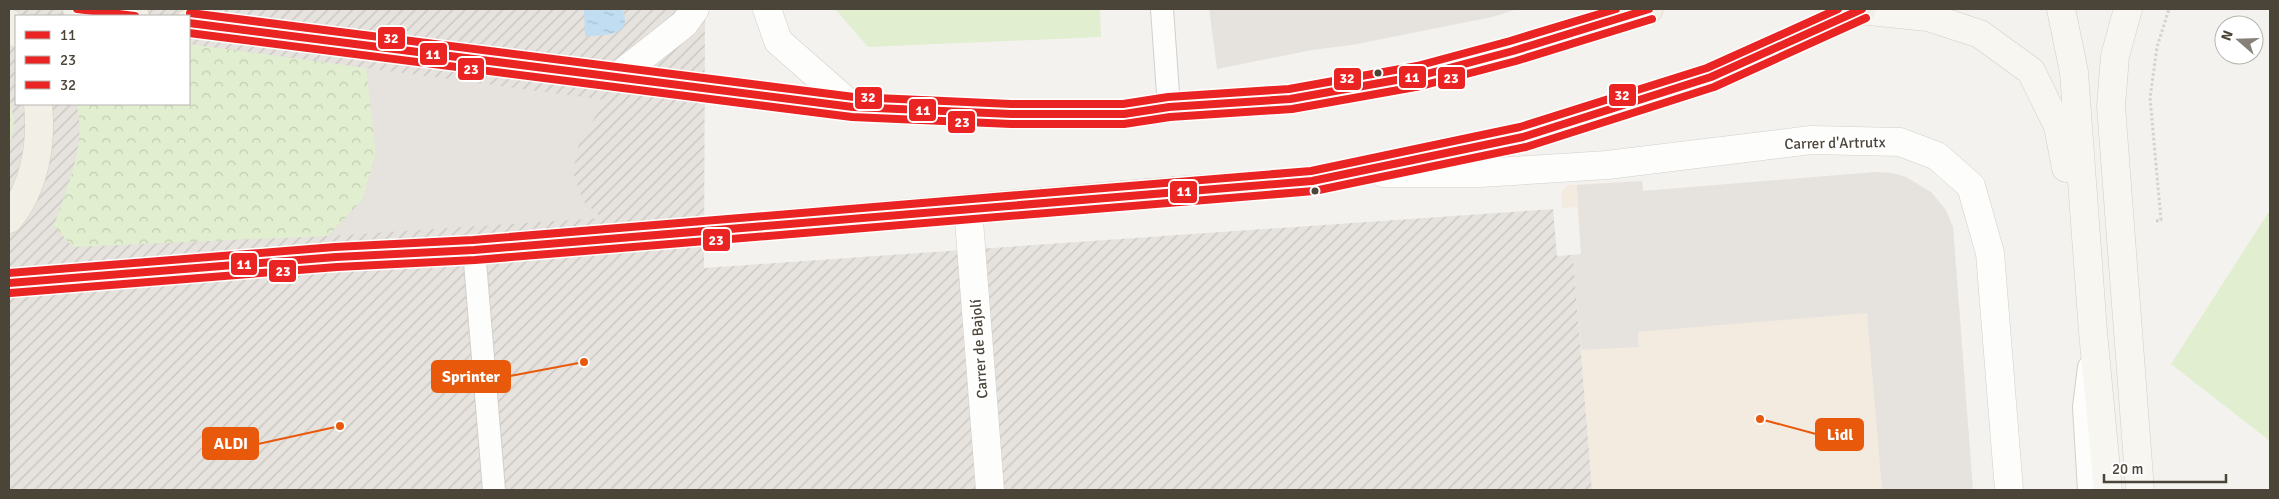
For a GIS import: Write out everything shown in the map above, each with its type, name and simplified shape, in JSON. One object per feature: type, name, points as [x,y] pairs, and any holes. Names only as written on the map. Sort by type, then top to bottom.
[{"type":"main road","points":[[77,9],[127,15]]},
{"type":"main road","points":[[190,23],[853,107],[1011,114],[1124,114],[1169,107],[1290,99],[1419,76],[1513,51],[1648,9]]},
{"type":"main road","points":[[9,283],[336,257],[474,250],[1147,193],[1312,182],[1349,172],[1523,137],[1711,77],[1861,9],[1928,17],[1980,34],[2031,71],[2058,126],[2090,282]]},
{"type":"main road","points":[[2061,9],[2074,72],[2093,332],[2108,490]]},
{"type":"main road","points":[[2128,9],[2115,56],[2111,106],[2140,490]]},
{"type":"main road","points":[[9,219],[17,209],[33,172],[40,129],[38,105]]},
{"type":"street","points":[[618,76],[684,24],[695,9]]},
{"type":"street","points":[[767,9],[778,41],[853,107]]},
{"type":"street","name":"Carrer d'Artrutx","points":[[1349,172],[1480,173],[1588,166],[1811,140],[1900,142],[1937,156],[1971,186],[1990,252],[2009,490]]},
{"type":"street","name":"Carrer de Bajolí","points":[[968,208],[990,490]]},
{"type":"lane","points":[[1162,9],[1169,107]]},
{"type":"lane","points":[[474,250],[494,490]]},
{"type":"lane","points":[[2089,490],[2084,407],[2093,332]]},
{"type":"path","points":[[2161,220],[2150,98],[2157,47],[2169,9]]},
{"type":"shaded area","points":[[9,9],[705,9],[704,268],[1553,209],[1557,256],[1573,255],[1592,490],[9,490]]},
{"type":"shaded area","points":[[1209,9],[1518,9],[1492,17],[1352,45],[1312,50],[1217,69]]},
{"type":"shaded area","points":[[366,68],[605,100],[579,143],[573,173],[583,201],[602,218],[328,236],[363,199],[376,153]]},
{"type":"shaded area","points":[[1876,172],[1892,173],[1906,177],[1931,192],[1946,210],[1953,227],[1973,490],[1592,490],[1573,255],[1581,254],[1577,207],[1562,208],[1561,193],[1568,185],[1642,181],[1643,191]]},
{"type":"shaded area","points":[[1876,172],[1892,173],[1906,177],[1931,192],[1946,210],[1953,227],[1973,490],[1882,490],[1867,313],[1638,332],[1639,347],[1581,350],[1573,255],[1581,254],[1577,185],[1642,181],[1643,191]]},
{"type":"green space","points":[[835,9],[1100,9],[1101,37],[868,47]]},
{"type":"green space","points":[[190,44],[366,68],[376,152],[363,199],[328,236],[73,247],[54,226],[74,166],[79,134],[76,105],[190,105]]},
{"type":"green space","points":[[9,95],[14,121],[9,157]]},
{"type":"green space","points":[[2270,210],[2270,441],[2171,364]]},
{"type":"water","points":[[584,9],[622,9],[625,18],[624,25],[615,33],[585,36]]},
{"type":"transit line","name":"11","points":[[77,9],[127,15]]},
{"type":"transit line","name":"32","points":[[190,13],[854,97],[1011,104],[1123,104],[1168,97],[1289,89],[1417,66],[1510,41],[1616,9]]},
{"type":"transit line","name":"11","points":[[190,23],[853,107],[1011,114],[1124,114],[1169,107],[1290,99],[1419,76],[1513,51],[1649,9]]},
{"type":"transit line","name":"32","points":[[9,273],[335,247],[473,240],[1311,171],[1520,127],[1707,68],[1838,9]]},
{"type":"transit line","name":"11","points":[[9,283],[336,257],[474,250],[1312,181],[1523,137],[1711,77],[1862,9]]},
{"type":"transit line","name":"23","points":[[10,293],[337,267],[475,260],[1314,191],[1526,147],[1714,87],[1866,18]]},
{"type":"transit line","name":"23","points":[[190,33],[852,117],[1011,124],[1124,124],[1170,117],[1292,109],[1421,86],[1516,61],[1652,19]]},
{"type":"place","name":"Sprinter","points":[[584,362]]},
{"type":"place","name":"Lidl","points":[[1760,419]]},
{"type":"place","name":"ALDI","points":[[340,426]]}]
